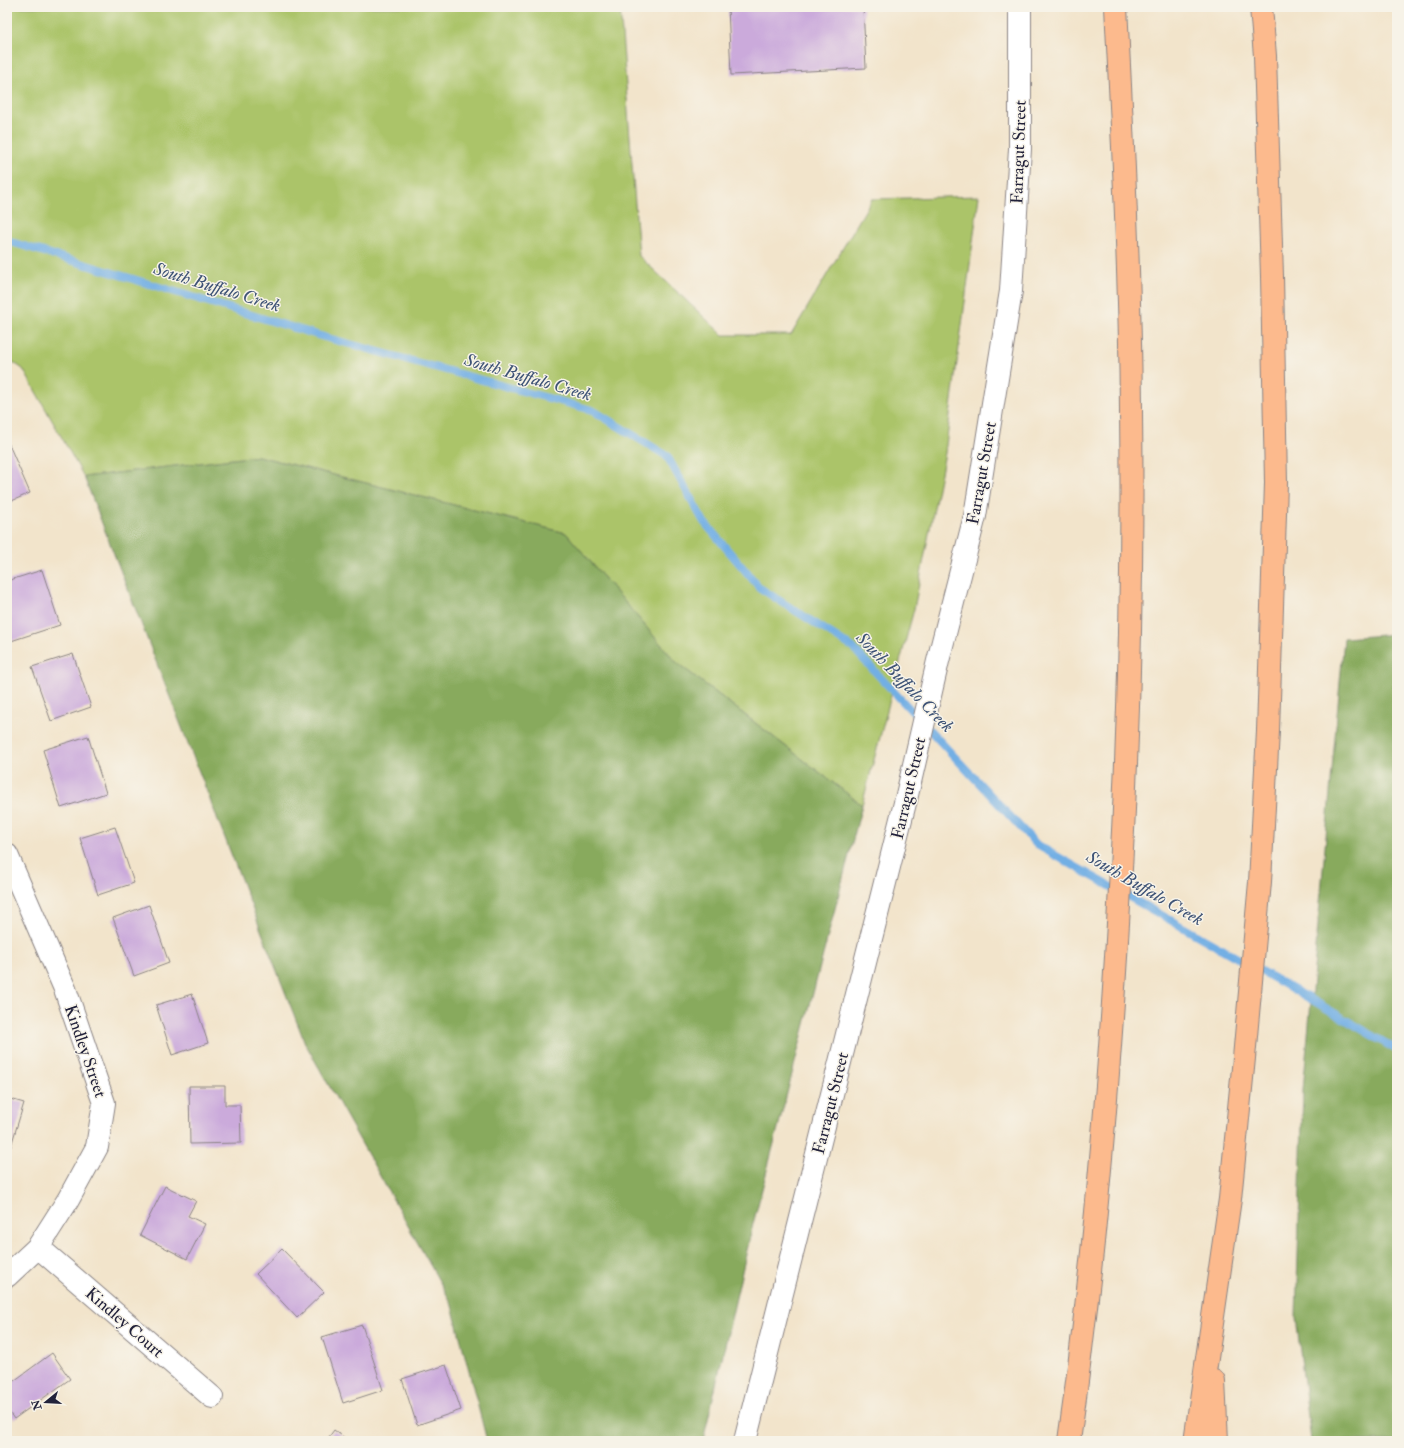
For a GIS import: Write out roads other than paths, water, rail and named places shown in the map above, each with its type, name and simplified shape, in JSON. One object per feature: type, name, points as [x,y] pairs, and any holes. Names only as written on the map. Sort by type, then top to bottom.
[{"type":"highway","points":[[1069,1441],[1098,1192],[1115,979],[1125,802],[1131,601],[1131,412],[1128,256],[1116,7]]},
{"type":"highway","points":[[1195,1441],[1230,1199],[1260,882],[1268,731],[1276,483],[1265,56],[1261,7]]},
{"type":"highway","points":[[1211,1330],[1216,1441]]},
{"type":"street","name":"Farragut Street","points":[[745,1441],[907,795],[938,661],[975,516],[1011,291],[1020,149],[1020,7]]},
{"type":"street","name":"Kindley Street","points":[[7,856],[65,989],[104,1103],[97,1147],[68,1200],[38,1247],[7,1276]]},
{"type":"street","name":"Kindley Court","points":[[38,1247],[212,1397]]},
{"type":"waterway","name":"South Buffalo Creek","points":[[7,239],[11,242],[324,337],[592,410],[667,456],[704,522],[760,588],[852,647],[1037,845],[1314,1001],[1397,1050]]}]
